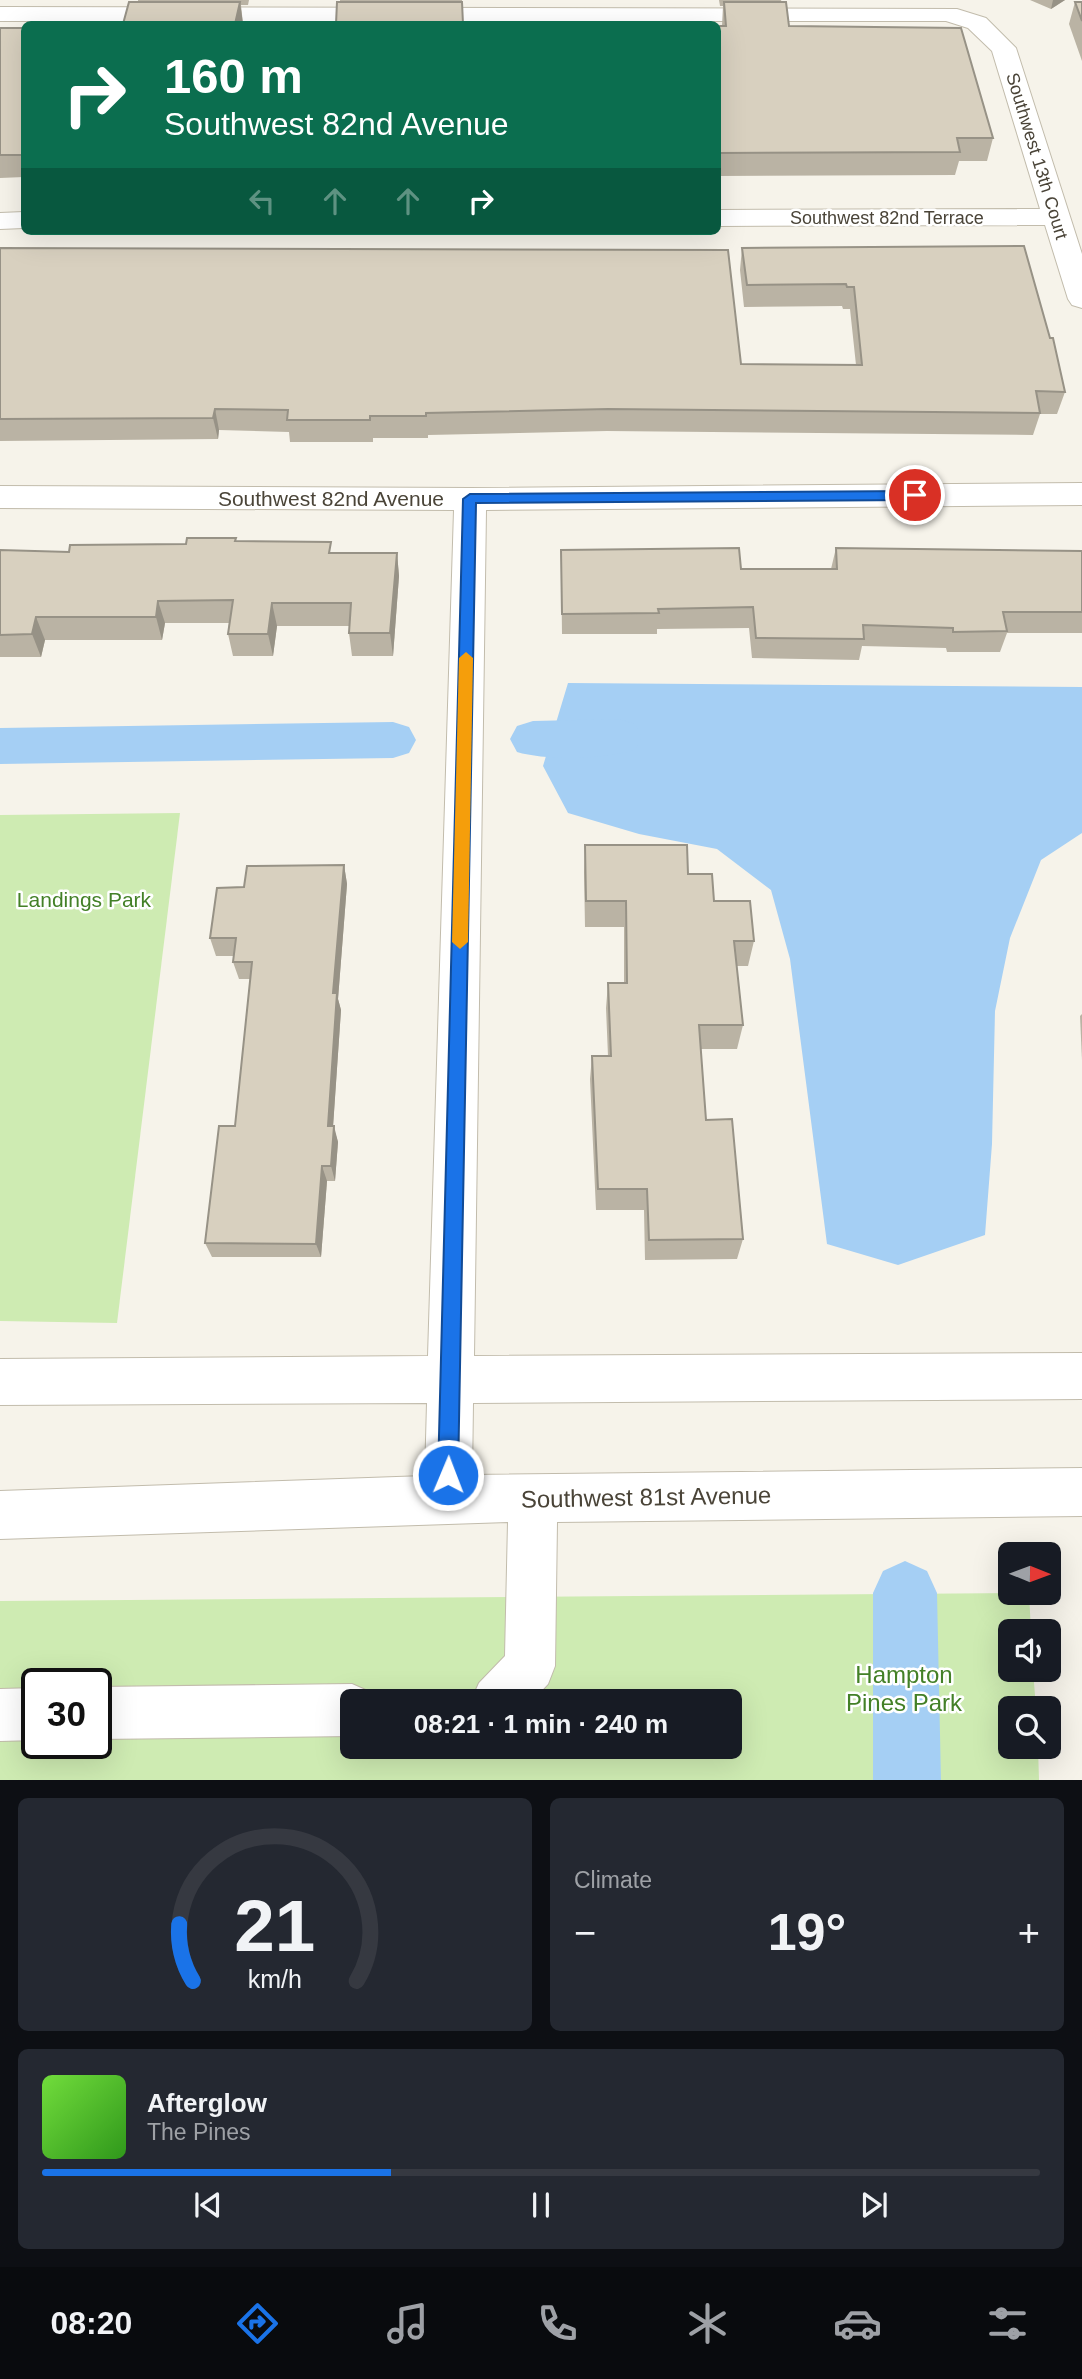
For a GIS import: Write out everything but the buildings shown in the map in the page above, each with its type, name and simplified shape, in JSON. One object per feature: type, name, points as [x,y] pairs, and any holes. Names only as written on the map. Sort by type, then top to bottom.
[{"type":"street","name":"Southwest 13th Court","points":[[0,14],[948,14],[977,23],[1004,48],[1082,299]]},
{"type":"street","name":"Southwest 82nd Terrace","points":[[721,218],[1057,217]]},
{"type":"street","points":[[0,220],[21,220]]},
{"type":"street","name":"Southwest 82nd Avenue","points":[[0,497],[470,499],[1082,494]]},
{"type":"street","points":[[447,1499],[470,499]]},
{"type":"street","points":[[0,1382],[1082,1376]]},
{"type":"street","name":"Southwest 81st Avenue","points":[[0,1515],[447,1499],[1082,1492]]},
{"type":"street","points":[[509,1689],[530,1666],[533,1498]]},
{"type":"street","points":[[112,1713],[340,1710]]},
{"type":"street","points":[[0,1714],[21,1714]]},
{"type":"green space","name":"Landings Park","points":[[180,813],[117,1323],[0,1321],[0,815]]},
{"type":"green space","name":"Hampton Pines Park","points":[[998,1593],[998,1605],[1030,1605],[1030,1619],[998,1619],[998,1682],[1034,1682],[1035,1696],[998,1696],[998,1759],[1038,1759],[1039,1780],[0,1780],[0,1601]]},
{"type":"water","points":[[568,683],[1082,687],[1082,833],[1041,860],[1010,938],[995,1011],[992,1144],[985,1235],[898,1265],[827,1244],[790,959],[771,890],[717,849],[639,834],[568,813],[543,766]]},
{"type":"waterway","points":[[533,739],[619,737]]},
{"type":"waterway","points":[[0,746],[393,740]]},
{"type":"waterway","points":[[905,1593],[907,1780]]},
{"type":"slow traffic","points":[[460,942],[466,658]]},
{"type":"route","points":[[448,1475],[470,499],[915,495]]}]
